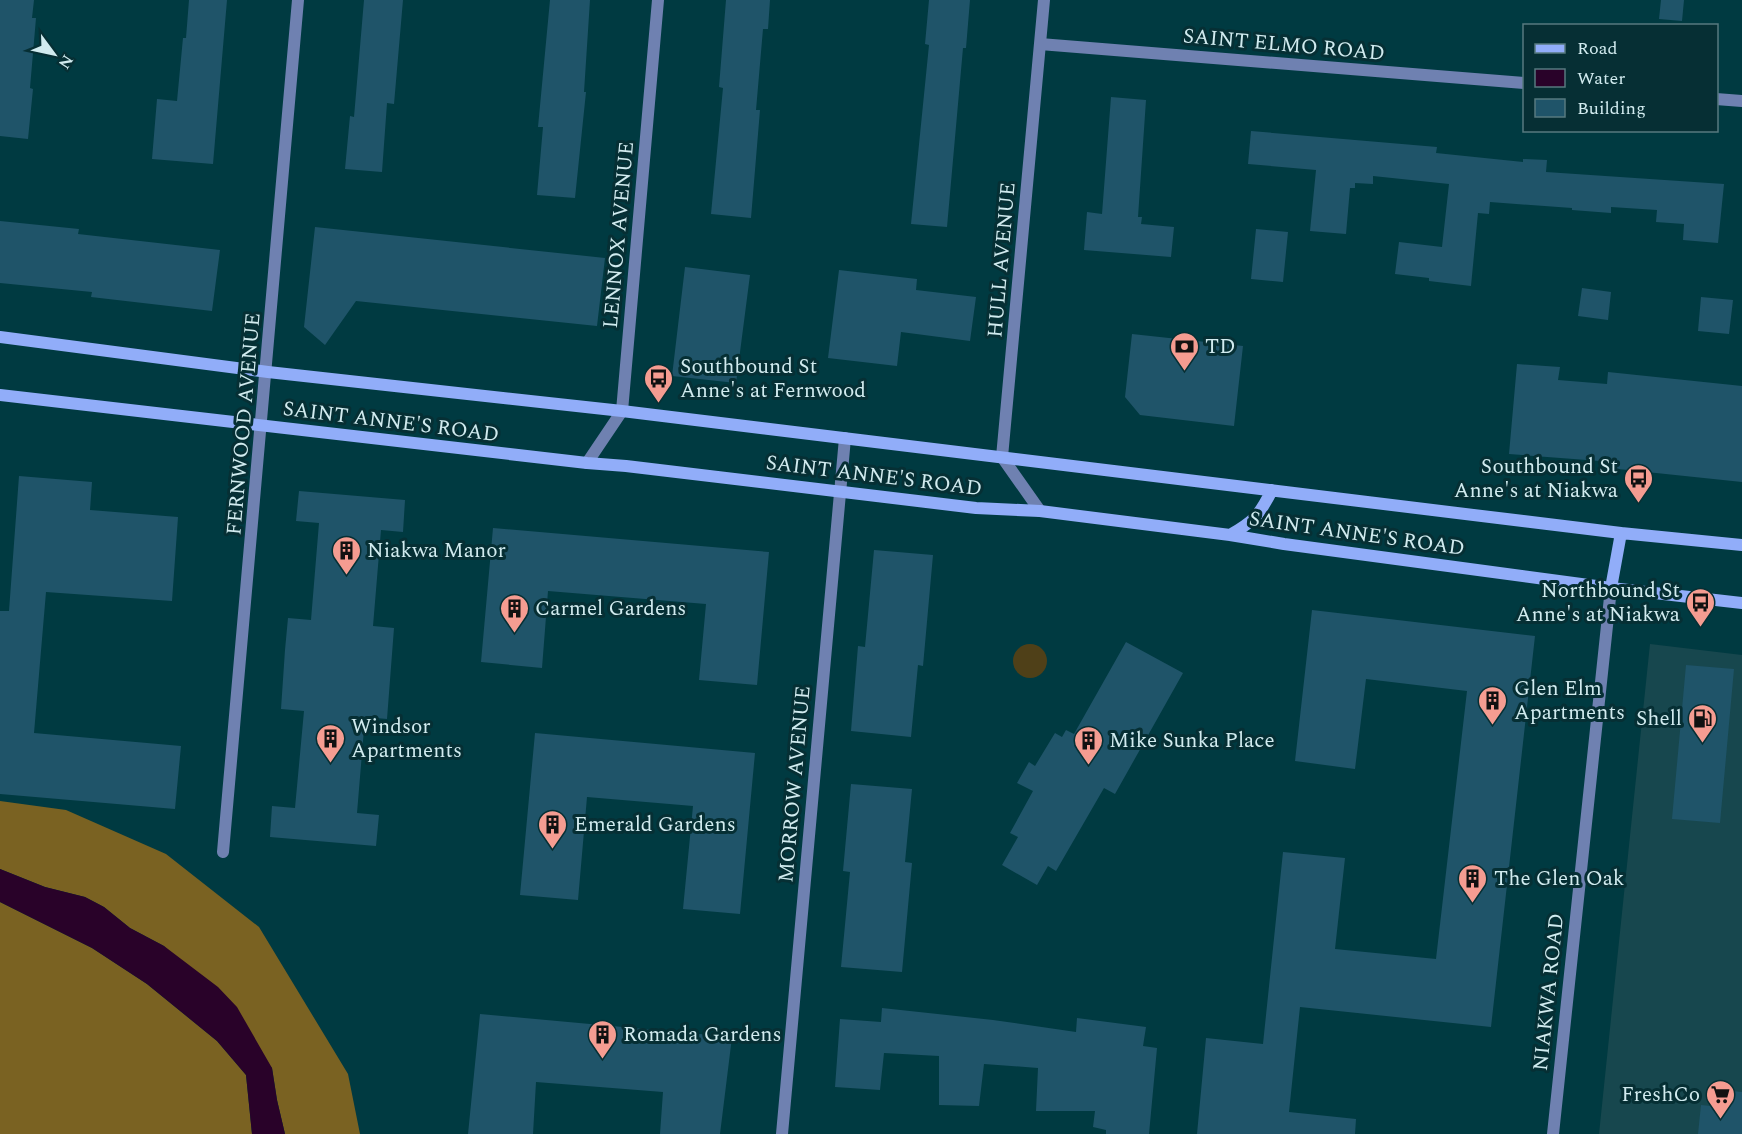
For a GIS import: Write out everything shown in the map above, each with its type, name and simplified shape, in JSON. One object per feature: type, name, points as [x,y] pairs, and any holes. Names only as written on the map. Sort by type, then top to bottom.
[{"type":"main road","name":"SAINT ANNE'S ROAD","points":[[0,337],[268,372],[622,411],[1621,533],[1742,545]]},
{"type":"main road","name":"SAINT ANNE'S ROAD","points":[[0,395],[587,463],[626,465],[976,508],[1040,512],[1230,535],[1611,588],[1742,603]]},
{"type":"main road","points":[[1230,535],[1248,525],[1261,512],[1272,490]]},
{"type":"main road","name":"NIAKWA ROAD","points":[[1611,588],[1621,533]]},
{"type":"street","name":"FERNWOOD AVENUE","points":[[223,852],[261,425],[268,372],[298,0]]},
{"type":"street","name":"LENNOX AVENUE","points":[[587,463],[622,411],[658,0]]},
{"type":"street","name":"HULL AVENUE","points":[[1002,457],[1044,0]]},
{"type":"street","name":"SAINT ELMO ROAD","points":[[1040,44],[1523,83]]},
{"type":"street","points":[[1718,99],[1742,101]]},
{"type":"street","name":"MORROW AVENUE","points":[[782,1134],[845,438]]},
{"type":"street","points":[[1002,457],[1040,512]]},
{"type":"street","name":"NIAKWA ROAD","points":[[1553,1134],[1611,588]]},
{"type":"shaded area","points":[[1030,644],[1042,649],[1047,661],[1042,673],[1030,678],[1018,673],[1013,661],[1018,649]]},
{"type":"shaded area","points":[[1650,644],[1742,655],[1742,1134],[1599,1134]]},
{"type":"shaded area","points":[[0,801],[66,810],[166,854],[259,927],[348,1074],[360,1134],[285,1134],[272,1068],[164,946],[130,928],[104,907],[85,897],[45,887],[0,869]]},
{"type":"shaded area","points":[[0,902],[92,948],[147,984],[217,1041],[246,1075],[252,1134],[0,1134]]},
{"type":"water","points":[[0,869],[45,887],[85,897],[104,907],[130,928],[164,946],[218,987],[237,1007],[272,1068],[285,1134],[252,1134],[246,1075],[217,1041],[147,984],[92,948],[0,902]]},
{"type":"building","points":[[0,0],[34,0],[32,18],[36,18],[30,88],[33,89],[28,139],[0,136]]},
{"type":"building","points":[[189,0],[227,0],[213,164],[152,159],[157,99],[177,101]]},
{"type":"building","points":[[364,0],[403,0],[394,104],[387,103],[382,172],[345,169],[350,116],[354,117]]},
{"type":"building","points":[[550,0],[590,0],[584,92],[586,92],[575,198],[537,195],[543,127],[538,127]]},
{"type":"building","points":[[726,0],[770,0],[768,29],[763,29],[756,110],[760,110],[751,218],[711,214],[723,88],[719,87]]},
{"type":"building","points":[[929,0],[970,0],[966,48],[963,48],[947,227],[911,224],[929,45],[925,44]]},
{"type":"building","points":[[1661,0],[1684,0],[1682,21],[1659,19]]},
{"type":"building","points":[[1111,97],[1146,100],[1138,217],[1142,217],[1141,224],[1174,227],[1171,257],[1084,250],[1087,212],[1102,214]]},
{"type":"building","points":[[1251,131],[1437,147],[1436,153],[1523,162],[1523,159],[1547,160],[1546,172],[1724,184],[1718,243],[1683,240],[1684,224],[1656,222],[1657,210],[1611,207],[1611,213],[1490,202],[1489,214],[1478,213],[1471,286],[1395,274],[1399,242],[1442,247],[1449,184],[1373,176],[1373,184],[1355,183],[1355,188],[1350,188],[1346,234],[1310,231],[1316,170],[1248,164]]},
{"type":"building","points":[[0,221],[79,229],[78,234],[220,250],[212,311],[91,297],[92,292],[0,283]]},
{"type":"building","points":[[315,227],[605,258],[597,326],[356,301],[325,345],[304,327]]},
{"type":"building","points":[[1256,229],[1288,232],[1283,282],[1251,279]]},
{"type":"building","points":[[685,267],[750,275],[736,383],[672,376]]},
{"type":"building","points":[[839,270],[917,279],[916,290],[976,297],[970,341],[901,332],[897,366],[828,358]]},
{"type":"building","points":[[1582,288],[1611,292],[1608,320],[1578,316]]},
{"type":"building","points":[[1701,297],[1733,300],[1729,334],[1698,331]]},
{"type":"building","name":"TD","points":[[1132,334],[1243,346],[1234,426],[1140,415],[1125,397]]},
{"type":"building","points":[[1517,364],[1560,367],[1558,380],[1607,384],[1608,372],[1742,386],[1742,482],[1599,467],[1600,461],[1509,454]]},
{"type":"building","points":[[19,476],[92,482],[90,510],[178,517],[172,601],[46,592],[34,733],[181,746],[175,809],[0,794],[0,611],[9,611]]},
{"type":"building","points":[[299,491],[405,500],[403,532],[381,530],[373,626],[394,628],[387,719],[365,717],[357,813],[379,815],[376,846],[270,837],[272,806],[295,808],[304,711],[281,709],[288,618],[311,620],[319,523],[296,521]]},
{"type":"building","name":"Carmel Gardens","points":[[493,528],[769,552],[757,685],[699,680],[706,604],[548,591],[542,668],[481,662]]},
{"type":"building","points":[[874,550],[933,555],[923,666],[918,665],[911,737],[851,731],[858,646],[865,647]]},
{"type":"building","points":[[1312,610],[1535,636],[1491,1027],[1300,1007],[1289,1112],[1356,1119],[1355,1134],[1197,1134],[1206,1038],[1263,1044],[1283,852],[1345,858],[1335,949],[1436,959],[1467,691],[1366,679],[1355,769],[1295,761]]},
{"type":"building","name":"Mike Sunka Place","points":[[1126,642],[1183,673],[1115,794],[1104,788],[1056,871],[1048,866],[1037,885],[1002,865],[1018,837],[1010,833],[1033,791],[1017,783],[1029,762],[1035,766],[1055,733],[1062,737],[1066,730],[1074,734]]},
{"type":"building","name":"Shell","points":[[1686,665],[1734,669],[1720,823],[1672,819]]},
{"type":"building","name":"Emerald Gardens","points":[[535,733],[755,753],[740,914],[683,909],[693,806],[587,797],[578,900],[520,895]]},
{"type":"building","points":[[851,784],[912,789],[905,862],[912,863],[902,972],[841,967],[850,872],[843,871]]},
{"type":"building","points":[[882,1008],[1076,1032],[1077,1018],[1146,1027],[1143,1046],[1157,1048],[1149,1134],[1106,1134],[1106,1130],[1093,1127],[1095,1111],[1036,1111],[1038,1068],[984,1064],[979,1106],[939,1105],[939,1056],[884,1053],[880,1090],[835,1087],[840,1019],[881,1022]]},
{"type":"building","name":"Romada Gardens","points":[[480,1014],[732,1037],[720,1134],[660,1134],[663,1092],[536,1082],[533,1134],[468,1134]]},
{"type":"building","name":"FreshCo","points":[[1722,1090],[1742,1092],[1742,1134],[1698,1134],[1701,1105],[1720,1107]]},
{"type":"place","name":"TD","points":[[1184,372]]},
{"type":"place","name":"Southbound St Anne's at Fernwood","points":[[659,404]]},
{"type":"place","name":"Southbound St Anne's at Niakwa","points":[[1639,504]]},
{"type":"place","name":"Niakwa Manor","points":[[346,576]]},
{"type":"place","name":"Northbound St Anne's at Niakwa","points":[[1701,628]]},
{"type":"place","name":"Carmel Gardens","points":[[514,634]]},
{"type":"place","name":"Glen Elm Apartments","points":[[1493,726]]},
{"type":"place","name":"Shell","points":[[1703,744]]},
{"type":"place","name":"Windsor Apartments","points":[[330,764]]},
{"type":"place","name":"Mike Sunka Place","points":[[1088,766]]},
{"type":"place","name":"Emerald Gardens","points":[[553,850]]},
{"type":"place","name":"The Glen Oak","points":[[1473,904]]},
{"type":"place","name":"Romada Gardens","points":[[602,1060]]},
{"type":"place","name":"FreshCo","points":[[1721,1120]]}]
